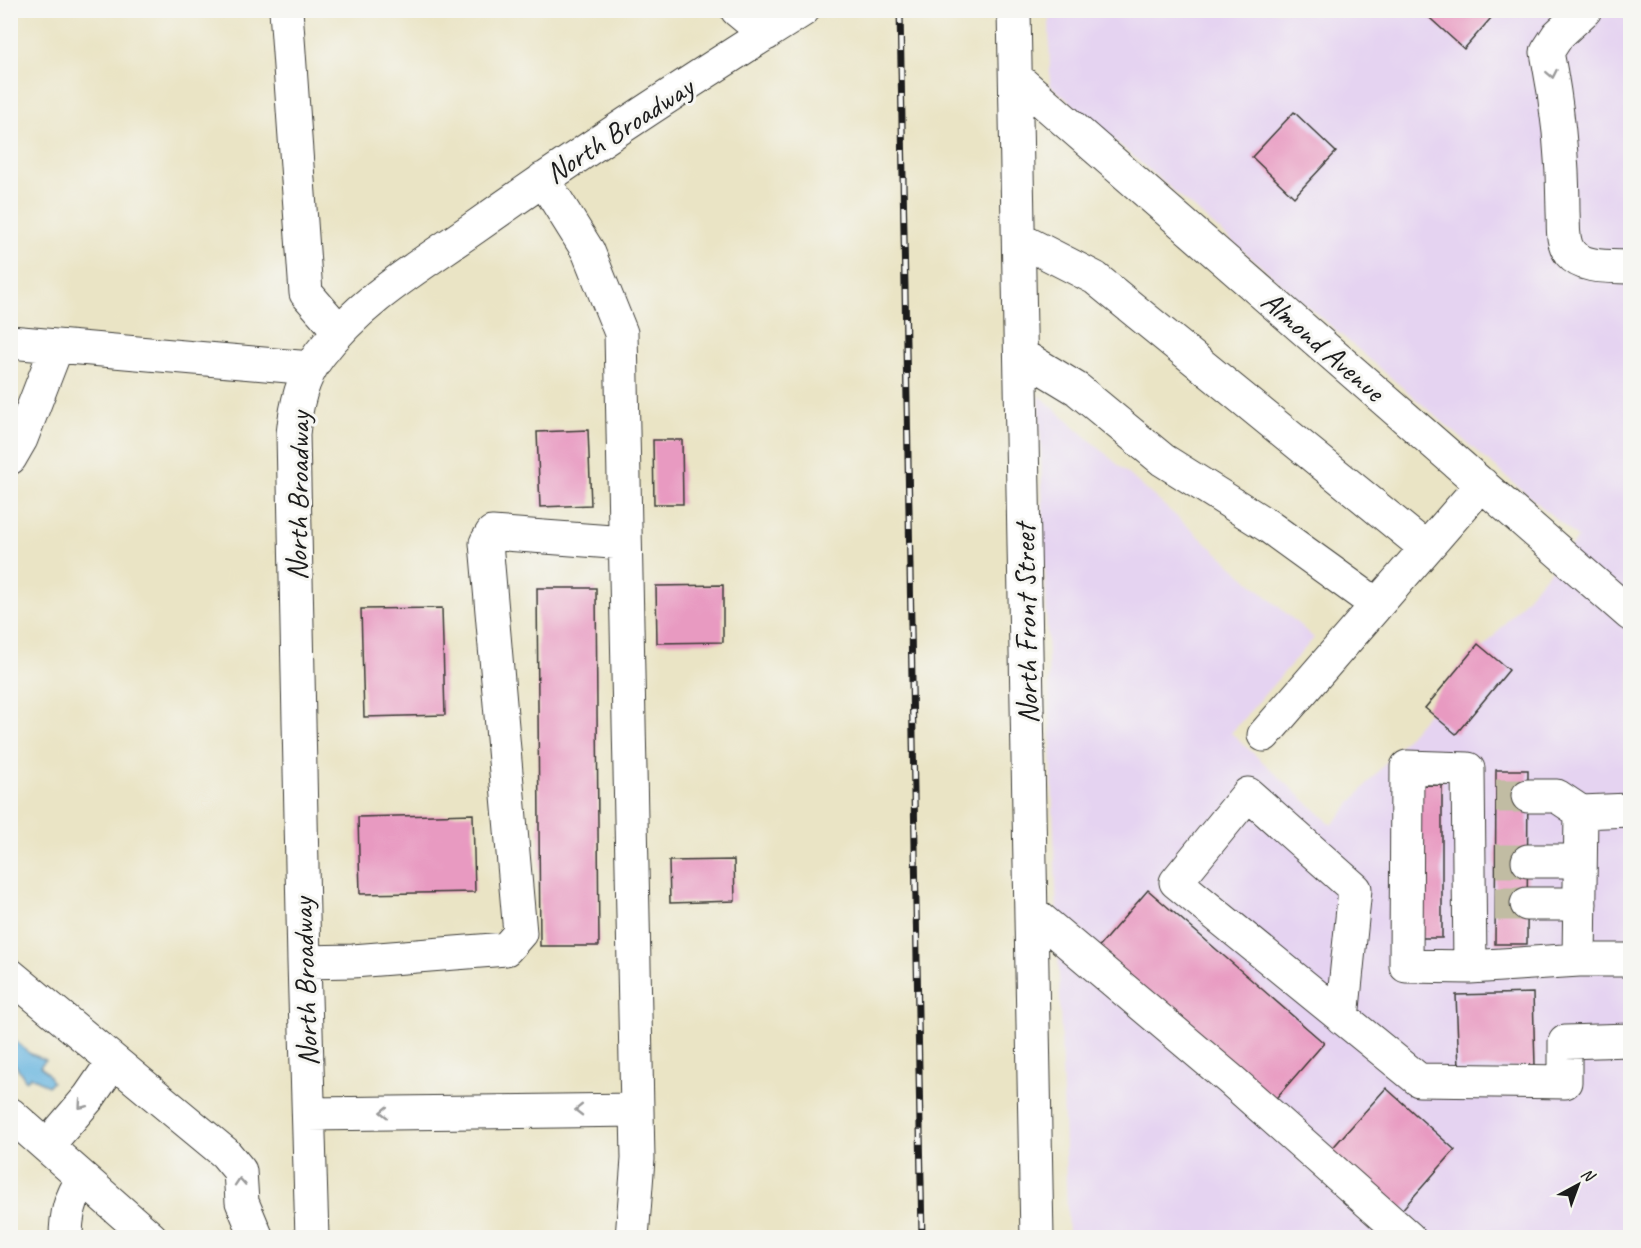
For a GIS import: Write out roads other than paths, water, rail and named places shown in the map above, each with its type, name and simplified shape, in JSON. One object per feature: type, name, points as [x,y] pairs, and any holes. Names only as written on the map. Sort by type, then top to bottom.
[{"type":"street","points":[[286,10],[306,293],[339,331]]},
{"type":"street","points":[[737,10],[766,34]]},
{"type":"street","name":"North Broadway","points":[[312,1238],[293,434],[300,394],[311,368],[339,331],[380,294],[543,179],[803,10]]},
{"type":"street","name":"North Front Street","points":[[1014,10],[1031,911],[1046,1233]]},
{"type":"street","points":[[1585,10],[1558,35],[1547,52],[1558,108],[1563,167],[1564,240],[1570,252],[1582,263],[1630,267]]},
{"type":"street","name":"Almond Avenue","points":[[1016,78],[1630,614]]},
{"type":"street","points":[[543,179],[588,251],[621,333],[638,1160],[632,1238]]},
{"type":"street","points":[[1018,239],[1095,278],[1426,548]]},
{"type":"street","points":[[10,342],[311,368]]},
{"type":"street","points":[[10,458],[21,439],[57,346]]},
{"type":"street","points":[[1021,355],[1077,389],[1163,460],[1268,526],[1377,605]]},
{"type":"street","points":[[1264,735],[1482,484]]},
{"type":"street","points":[[304,962],[353,961],[506,949],[520,933],[486,543],[492,533],[625,543]]},
{"type":"street","points":[[1470,967],[1482,904],[1482,796],[1468,769],[1407,766],[1406,966],[1470,967],[1578,960],[1630,960]]},
{"type":"street","points":[[1342,1018],[1355,889],[1248,794],[1176,882],[1342,1018],[1419,1080],[1565,1082],[1565,1042],[1630,1040]]},
{"type":"street","points":[[1528,796],[1557,796],[1581,812],[1630,810]]},
{"type":"street","points":[[1578,960],[1581,812]]},
{"type":"street","points":[[1528,861],[1580,861]]},
{"type":"street","points":[[1527,904],[1580,904]]},
{"type":"street","points":[[1031,911],[1214,1065],[1409,1238]]},
{"type":"street","points":[[10,975],[225,1152],[240,1171],[242,1202],[257,1238]]},
{"type":"street","points":[[47,1146],[89,1097],[113,1062]]},
{"type":"street","points":[[309,1114],[637,1110]]},
{"type":"street","points":[[10,1114],[151,1238]]},
{"type":"street","points":[[66,1238],[68,1210],[83,1179]]},
{"type":"water","points":[[11,1037],[29,1053],[46,1060],[40,1066],[52,1082],[48,1086],[31,1076],[26,1081],[11,1061]]},
{"type":"tunnel","points":[[1496,796],[1528,796]]},
{"type":"tunnel","points":[[1496,861],[1528,861]]},
{"type":"tunnel","points":[[1495,904],[1527,904]]},
{"type":"railway","points":[[900,10],[922,1238]]}]
